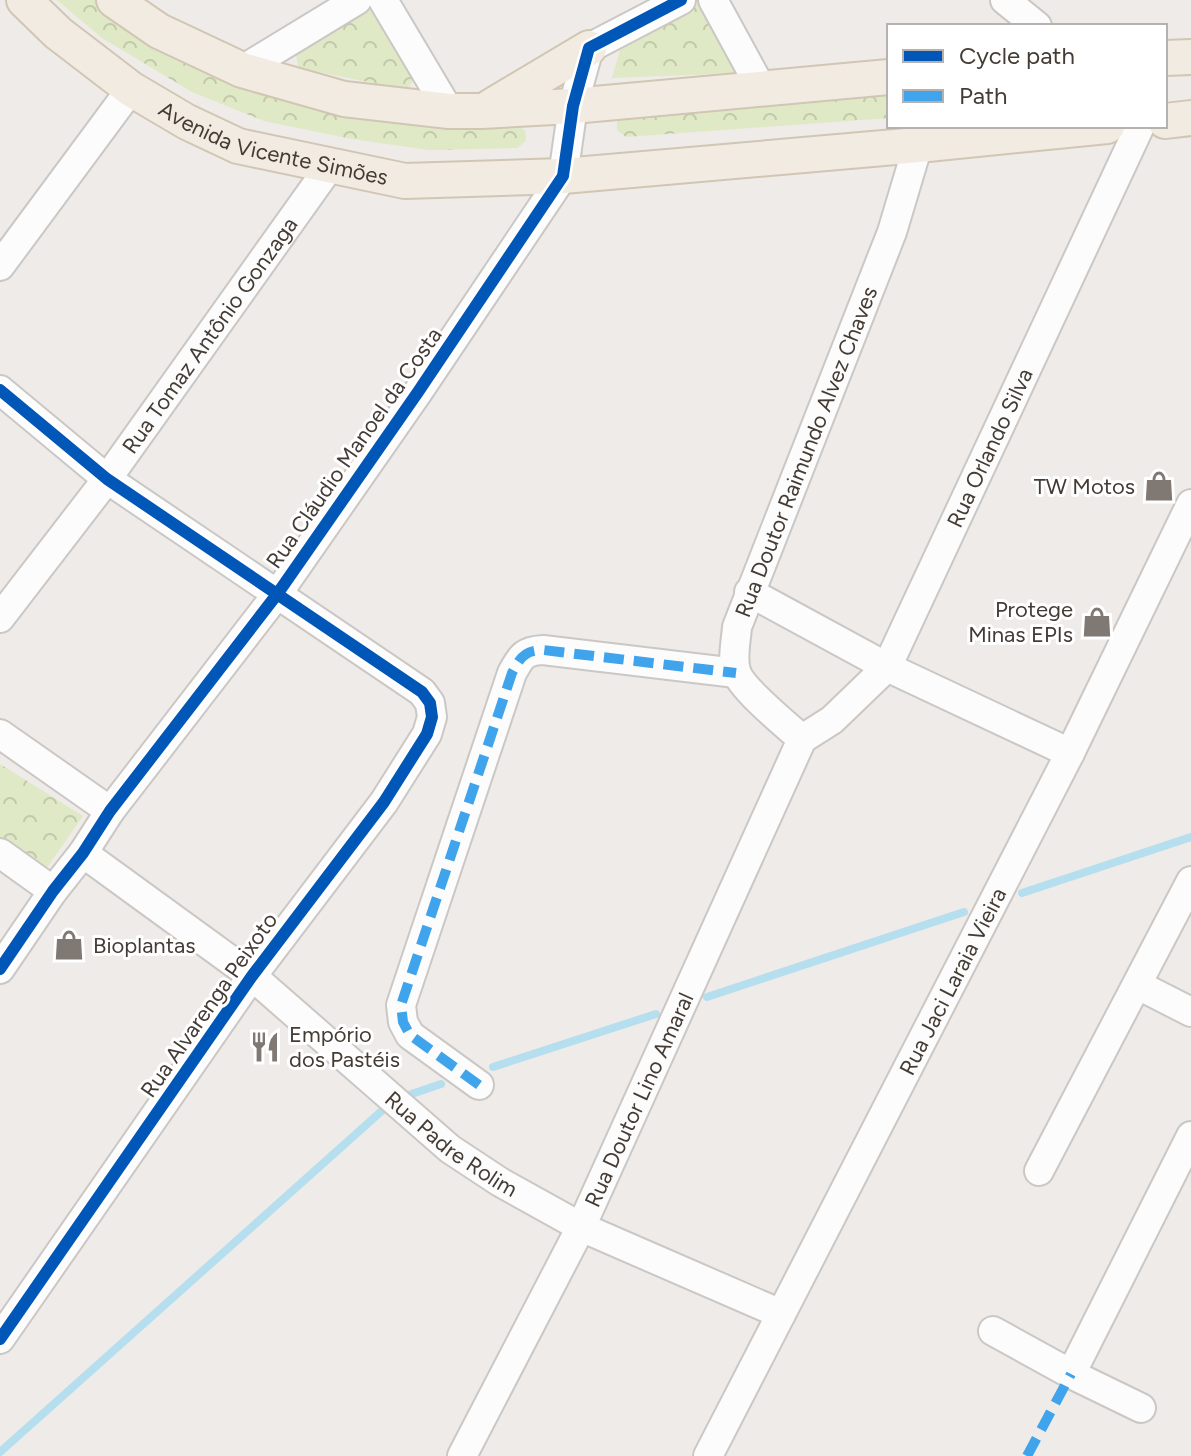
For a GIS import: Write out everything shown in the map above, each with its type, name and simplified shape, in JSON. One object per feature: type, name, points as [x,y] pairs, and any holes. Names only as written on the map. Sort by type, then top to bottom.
[{"type":"main road","name":"Avenida Vicente Simões","points":[[24,0],[58,33],[131,89],[187,122],[238,146],[405,181],[563,176],[1087,128]]},
{"type":"main road","points":[[114,0],[159,31],[242,70],[344,99],[449,111],[573,106],[887,77]]},
{"type":"main road","points":[[482,111],[589,48]]},
{"type":"main road","points":[[1167,58],[1191,57]]},
{"type":"main road","points":[[1167,121],[1191,118]]},
{"type":"street","points":[[242,70],[357,0]]},
{"type":"street","points":[[383,0],[449,111]]},
{"type":"street","points":[[563,176],[573,106],[589,48],[681,0]]},
{"type":"street","points":[[713,0],[761,88]]},
{"type":"street","points":[[1005,0],[1035,24]]},
{"type":"street","points":[[0,266],[131,89]]},
{"type":"street","name":"Rua Orlando Silva","points":[[802,739],[832,720],[887,667],[1139,128]]},
{"type":"street","name":"Rua Doutor Raimundo Alvez Chaves","points":[[736,673],[737,627],[749,592],[892,232],[918,145]]},
{"type":"street","name":"Rua Tomaz Antônio Gonzaga","points":[[0,618],[107,479],[330,166]]},
{"type":"street","name":"Rua Cláudio Manoel da Costa","points":[[0,969],[110,811],[278,593],[563,176]]},
{"type":"street","points":[[0,390],[107,479],[278,593]]},
{"type":"street","name":"Rua Jaci Laraia Vieira","points":[[708,1456],[1070,753],[1191,504]]},
{"type":"street","points":[[749,592],[887,667],[1070,753]]},
{"type":"street","name":"Rua Alvarenga Peixoto","points":[[0,1339],[252,976],[384,802],[427,734],[432,717],[430,703],[422,692],[278,593]]},
{"type":"street","points":[[479,1085],[410,1035],[403,1022],[401,1005],[512,673],[521,657],[531,651],[543,650],[736,673],[766,708],[802,739]]},
{"type":"street","points":[[0,734],[110,811]]},
{"type":"street","name":"Rua Doutor Lino Amaral","points":[[462,1456],[581,1227],[802,739]]},
{"type":"street","points":[[0,853],[53,891]]},
{"type":"street","name":"Rua Padre Rolim","points":[[83,853],[252,976],[450,1149],[500,1182],[581,1227],[781,1314]]},
{"type":"street","points":[[1039,1171],[1191,881]]},
{"type":"street","points":[[1138,985],[1191,1012]]},
{"type":"street","points":[[1071,1374],[1191,1136]]},
{"type":"street","points":[[993,1331],[1141,1408]]},
{"type":"green space","points":[[57,0],[98,0],[266,92],[350,118],[431,125],[517,124],[525,131],[526,141],[517,148],[429,150],[352,139],[264,121],[192,92],[102,38]]},
{"type":"green space","points":[[703,1],[740,73],[612,78],[621,47]]},
{"type":"green space","points":[[369,3],[416,74],[408,90],[298,68],[295,46]]},
{"type":"green space","points":[[887,93],[887,118],[626,137],[617,130],[617,117]]},
{"type":"green space","points":[[0,764],[83,816],[44,872],[0,843]]},
{"type":"waterway","points":[[1022,893],[1191,837]]},
{"type":"waterway","points":[[707,997],[964,912]]},
{"type":"waterway","points":[[493,1067],[656,1014]]},
{"type":"waterway","points":[[0,1452],[394,1100],[441,1084]]},
{"type":"marked path","points":[[479,1085],[410,1035],[403,1022],[401,1005],[512,673],[518,663],[527,653],[543,650],[736,673]]},
{"type":"marked path","points":[[1027,1456],[1071,1374]]},
{"type":"cycle path","points":[[0,969],[110,811],[278,593],[563,176],[573,106],[589,48],[681,0]]},
{"type":"cycle path","points":[[0,390],[107,479],[422,692],[430,703],[432,717],[427,734],[384,802],[252,976],[0,1339]]},
{"type":"place","name":"TW Motos","points":[[1159,486]]},
{"type":"place","name":"Protege Minas EPIs","points":[[1097,622]]},
{"type":"place","name":"Bioplantas","points":[[69,945]]},
{"type":"place","name":"Empório dos Pastéis","points":[[265,1047]]}]
